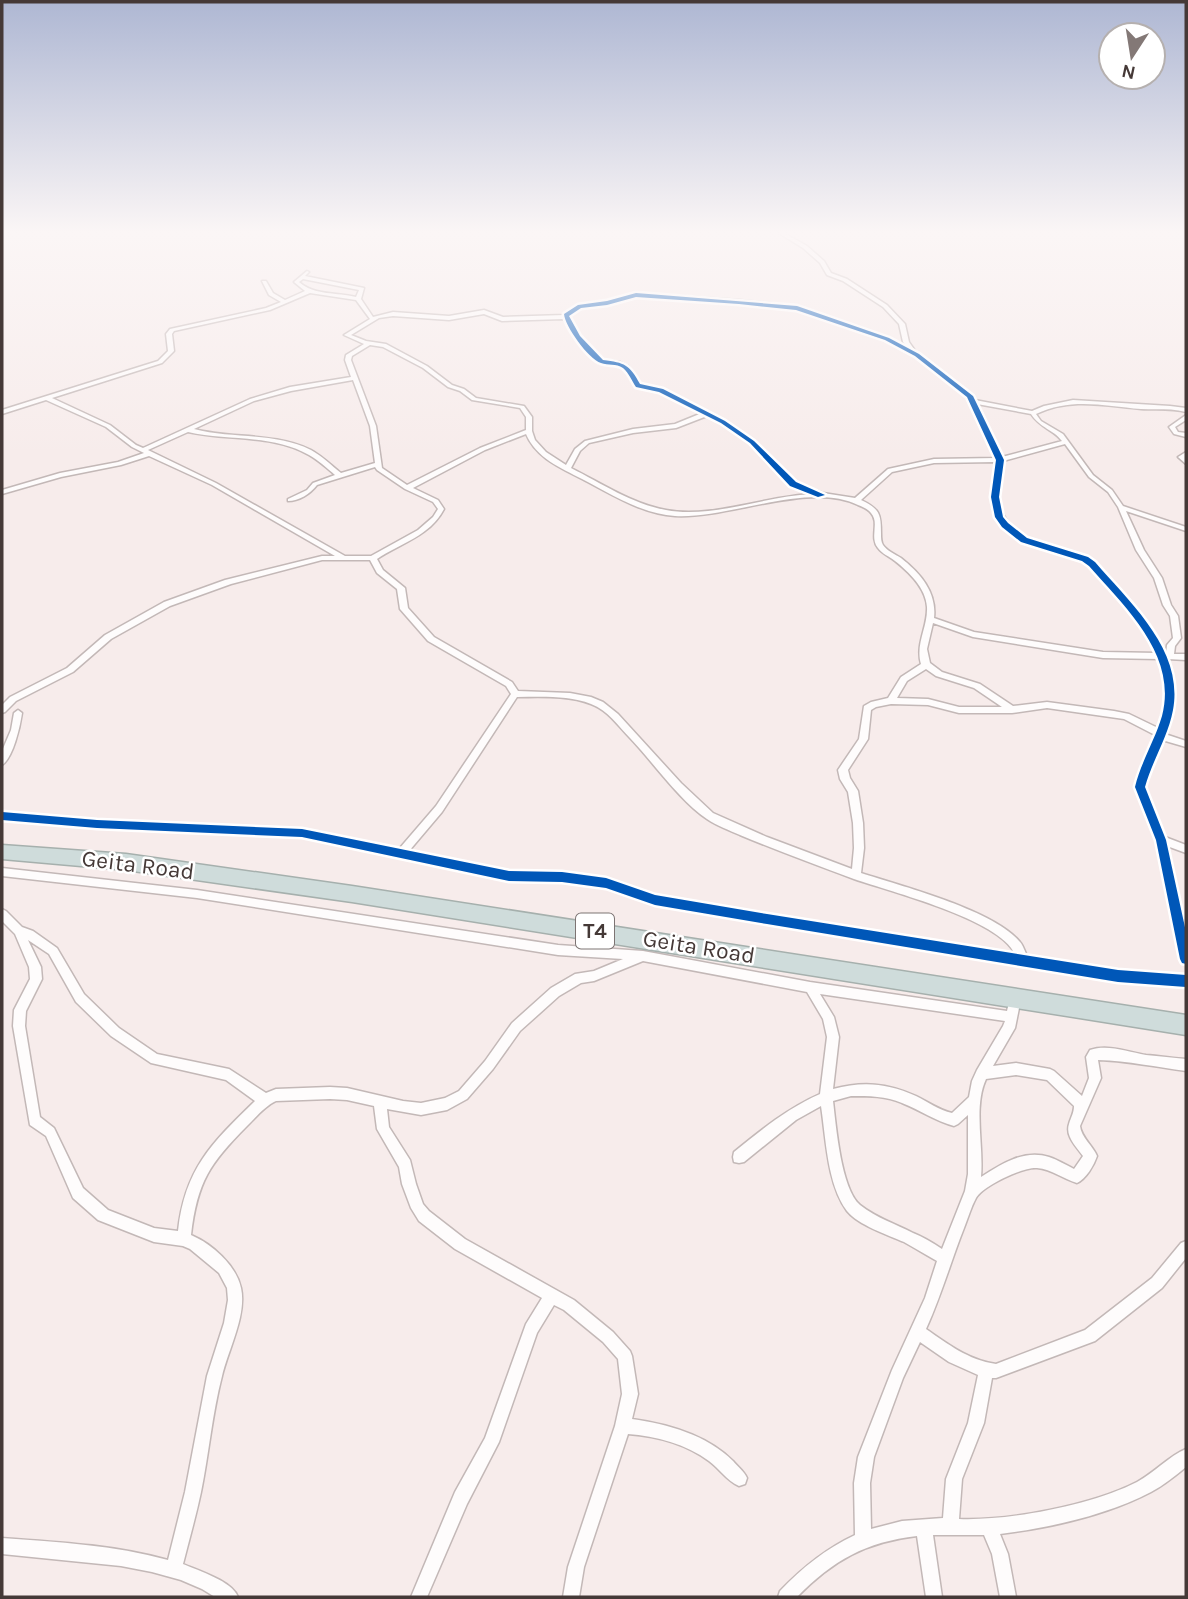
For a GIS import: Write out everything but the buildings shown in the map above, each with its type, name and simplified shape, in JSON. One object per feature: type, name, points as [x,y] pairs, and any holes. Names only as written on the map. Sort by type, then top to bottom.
[{"type":"highway","name":"Geita Road","points":[[2,852],[126,862],[339,892],[777,959],[1014,1008],[1184,1026]]},
{"type":"street","points":[[2,412],[160,362],[171,351],[168,338],[172,330],[266,307]]},
{"type":"street","points":[[363,307],[372,319]]},
{"type":"street","points":[[579,307],[565,317],[508,319],[496,318],[484,312],[449,318],[404,313],[382,315],[347,335],[368,344],[384,345],[415,361],[474,399],[522,407],[529,417],[528,431],[539,449],[568,468],[652,510],[706,514],[821,495]]},
{"type":"street","points":[[788,307],[849,324],[887,339],[917,355],[963,389],[974,402],[1000,460],[995,498],[999,517],[1005,525],[1024,540],[1085,559],[1092,564],[1166,657],[1172,684],[1168,715],[1140,787],[1161,840],[1181,905],[1186,959]]},
{"type":"street","points":[[885,307],[902,324],[906,342],[917,355]]},
{"type":"street","points":[[565,317],[597,359],[625,365],[633,373],[638,386],[661,390],[723,422],[752,442],[793,484],[821,495],[856,500],[875,513],[880,527],[878,540],[882,548],[905,565],[929,595],[932,620],[922,652],[926,665],[939,674],[977,686],[1016,710]]},
{"type":"street","points":[[2,710],[20,695],[70,670],[108,637],[154,610],[228,582],[322,558],[373,558],[415,534],[439,514],[441,509],[436,500],[389,478],[377,464],[373,426],[348,360],[349,355],[368,344]]},
{"type":"street","points":[[2,492],[60,475],[119,464],[218,414],[267,395],[354,378]]},
{"type":"street","points":[[47,398],[108,426],[134,446],[214,484],[342,556]]},
{"type":"street","points":[[974,402],[1033,413],[1064,403],[1086,400],[1186,410]]},
{"type":"street","points":[[1033,413],[1039,422],[1061,435],[1091,476],[1145,517]]},
{"type":"street","points":[[568,468],[577,450],[587,442],[619,433],[676,426],[706,414]]},
{"type":"street","points":[[1186,417],[1172,424],[1177,433],[1186,435]]},
{"type":"street","points":[[189,430],[207,435],[256,438],[286,444],[308,452],[340,476]]},
{"type":"street","points":[[407,488],[496,443],[528,431]]},
{"type":"street","points":[[856,500],[890,470],[934,461],[1000,460],[1066,442]]},
{"type":"street","points":[[1186,454],[1181,457],[1186,462]]},
{"type":"street","points":[[290,500],[309,491],[314,484],[377,464]]},
{"type":"street","points":[[1112,493],[1142,554],[1158,578],[1167,605],[1174,615],[1177,638],[1166,657]]},
{"type":"street","points":[[1121,508],[1186,529]]},
{"type":"street","points":[[373,558],[381,573],[401,588],[404,609],[431,639],[509,684],[515,694]]},
{"type":"street","points":[[932,620],[973,634],[1103,655],[1186,657]]},
{"type":"street","points":[[891,701],[897,685],[926,665]]},
{"type":"street","points":[[401,854],[439,809],[515,694]]},
{"type":"street","points":[[515,694],[567,697],[599,703],[616,717],[694,803],[710,816],[989,925],[1019,946],[1023,960]]},
{"type":"street","points":[[856,875],[858,822],[853,791],[843,770],[863,739],[867,708],[874,704],[891,701],[928,702],[959,710],[1016,710],[1047,705],[1126,716],[1186,744]]},
{"type":"street","points":[[2,762],[15,730],[18,713]]},
{"type":"street","points":[[2,816],[97,824],[290,831],[509,876],[562,877],[606,883],[655,900],[1118,976],[1186,981]]},
{"type":"street","points":[[1161,840],[1186,849]]},
{"type":"street","points":[[2,872],[197,894],[547,949],[643,956],[810,988],[1014,1008],[1003,1040],[981,1074],[974,1101],[975,1174],[972,1191],[944,1258],[932,1300],[897,1374],[866,1457],[862,1483],[863,1540]]},
{"type":"street","points":[[2,914],[19,932],[35,967],[36,979],[20,1010],[19,1026],[34,1121],[50,1132],[78,1193],[103,1215],[154,1235],[195,1244],[224,1268],[234,1287],[236,1300],[214,1376],[193,1492],[174,1569]]},
{"type":"street","points":[[19,932],[38,940],[53,951],[63,965],[71,986],[92,1012],[145,1054],[169,1063],[229,1075],[265,1100]]},
{"type":"street","points":[[184,1240],[188,1202],[202,1166],[265,1100],[276,1095],[330,1093],[348,1094],[380,1103],[421,1109],[447,1104],[463,1095],[516,1027],[555,992],[579,978],[594,976],[643,956]]},
{"type":"street","points":[[810,988],[828,1017],[834,1037],[826,1098],[835,1160],[843,1189],[853,1208],[944,1258]]},
{"type":"street","points":[[972,1191],[1016,1164],[1028,1160],[1040,1161],[1073,1176],[1079,1175],[1091,1156],[1074,1133],[1096,1078],[1092,1057],[1094,1054],[1121,1055],[1186,1065]]},
{"type":"street","points":[[981,1074],[1016,1069],[1050,1076],[1073,1094],[1081,1110]]},
{"type":"street","points":[[738,1157],[808,1105],[857,1088],[876,1089],[908,1098],[954,1120],[974,1101]]},
{"type":"street","points":[[380,1103],[383,1129],[405,1165],[418,1208],[425,1216],[460,1244],[552,1295],[608,1337],[625,1356],[629,1394],[623,1426],[576,1567],[571,1597]]},
{"type":"street","points":[[917,1331],[964,1361],[986,1371],[996,1371],[1090,1336],[1157,1283],[1186,1248]]},
{"type":"street","points":[[419,1597],[461,1498],[491,1442],[531,1329],[552,1295]]},
{"type":"street","points":[[950,1527],[954,1479],[976,1423],[986,1371]]},
{"type":"street","points":[[623,1426],[663,1434],[702,1447],[714,1454],[739,1478]]},
{"type":"street","points":[[786,1597],[809,1572],[831,1554],[863,1540],[924,1527],[989,1527],[1086,1508],[1154,1482],[1186,1457]]},
{"type":"street","points":[[924,1527],[934,1597]]},
{"type":"street","points":[[989,1527],[1000,1554],[1007,1597]]},
{"type":"street","points":[[2,1546],[123,1559],[174,1569],[201,1578],[230,1597]]},
{"type":"cycle path","points":[[579,307],[566,315],[578,337],[601,362],[620,364],[632,374],[638,386],[661,390],[723,422],[752,442],[793,484],[821,495]]},
{"type":"cycle path","points":[[784,307],[797,308],[887,339],[917,355],[970,396],[1000,460],[995,497],[999,517],[1005,525],[1024,540],[1085,559],[1092,564],[1148,631],[1167,670],[1170,690],[1162,731],[1140,787],[1161,840],[1186,959]]},
{"type":"cycle path","points":[[2,816],[97,824],[302,833],[509,876],[562,877],[606,883],[655,900],[767,919],[1118,976],[1186,981]]}]
